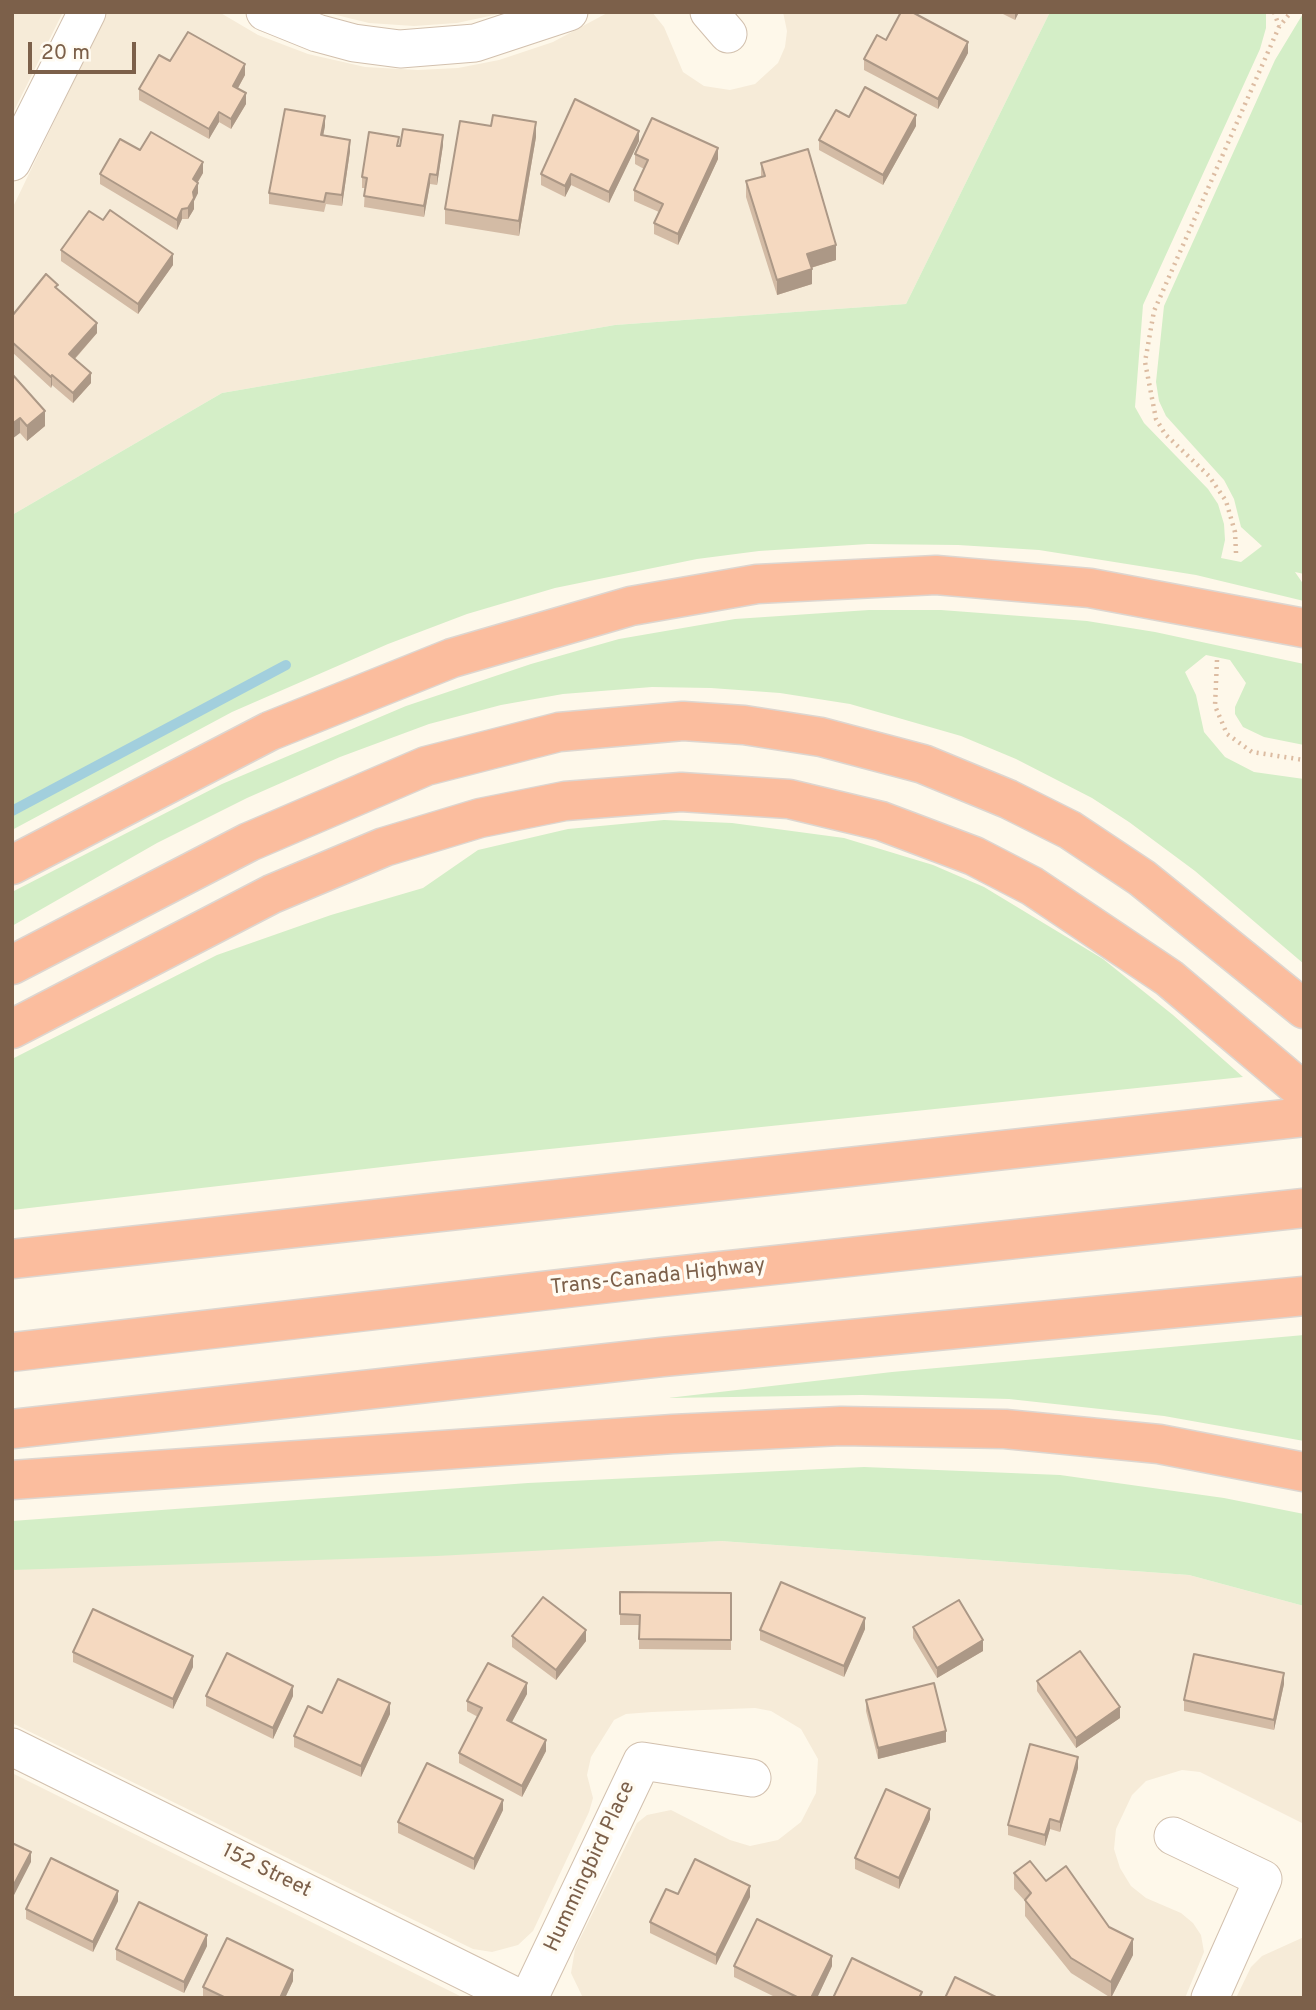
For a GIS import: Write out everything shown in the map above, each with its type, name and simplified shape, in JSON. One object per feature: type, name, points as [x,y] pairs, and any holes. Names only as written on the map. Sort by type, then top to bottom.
[{"type":"highway","points":[[12,864],[270,731],[452,658],[631,606],[757,584],[936,575],[1090,588],[1304,628]]},
{"type":"highway","points":[[12,965],[248,842],[426,766],[559,732],[683,721],[744,725],[821,737],[923,764],[1008,799],[1070,830],[1142,878],[1304,1009]]},
{"type":"highway","points":[[12,1029],[272,894],[384,847],[480,818],[565,801],[681,792],[789,799],[881,821],[974,856],[1032,886],[1169,978],[1304,1092]]},
{"type":"highway","points":[[12,1259],[1304,1118]]},
{"type":"highway","name":"Trans-Canada Highway","points":[[12,1352],[654,1278],[1304,1208]]},
{"type":"highway","points":[[12,1429],[648,1359],[1304,1296]]},
{"type":"highway","points":[[12,1480],[673,1434],[842,1426],[1005,1429],[1133,1442],[1304,1472]]},
{"type":"street","points":[[12,162],[87,12]]},
{"type":"street","points":[[265,12],[342,40],[400,49],[475,43],[569,12]]},
{"type":"street","name":"152 Street","points":[[12,1747],[519,1998]]},
{"type":"street","name":"Hummingbird Place","points":[[529,1998],[642,1761],[752,1778]]},
{"type":"street","points":[[1173,1836],[1263,1879],[1210,1998]]},
{"type":"path","points":[[1274,12],[1279,27]]},
{"type":"path","points":[[1236,553],[1235,532],[1226,501],[1209,476],[1166,434],[1156,419],[1145,362],[1154,311],[1279,27],[1291,12]]},
{"type":"path","points":[[1217,660],[1215,706],[1227,734],[1252,752],[1304,760]]},
{"type":"shaded area","points":[[12,12],[63,12],[12,115]]},
{"type":"shaded area","points":[[107,12],[219,12],[258,35],[308,54],[365,67],[418,70],[458,68],[499,60],[553,42],[609,12],[652,12],[664,27],[683,72],[704,86],[730,90],[755,84],[778,63],[785,47],[787,31],[783,12],[1050,12],[906,304],[615,325],[222,393],[12,515],[12,209]]},
{"type":"shaded area","points":[[324,12],[508,12],[457,23],[414,26],[369,23]]},
{"type":"shaded area","points":[[721,1541],[1189,1575],[1304,1606],[1304,1824],[1200,1772],[1182,1770],[1146,1781],[1132,1795],[1116,1829],[1114,1849],[1120,1868],[1131,1886],[1146,1898],[1181,1913],[1193,1923],[1201,1935],[1204,1952],[1185,1998],[583,1998],[571,1973],[575,1949],[637,1823],[647,1815],[671,1810],[730,1840],[750,1846],[778,1840],[801,1822],[816,1793],[818,1759],[801,1729],[771,1711],[755,1708],[652,1712],[626,1714],[614,1720],[591,1757],[587,1775],[593,1798],[589,1812],[533,1931],[518,1945],[492,1952],[473,1949],[12,1723],[12,1569]]},
{"type":"shaded area","points":[[12,1773],[464,1998],[12,1998]]},
{"type":"shaded area","points":[[1304,1937],[1304,1998],[1236,1998],[1251,1967],[1262,1956]]},
{"type":"green space","points":[[1050,12],[1266,12],[1266,28],[1260,49],[1143,305],[1135,407],[1144,423],[1208,489],[1218,504],[1225,540],[1221,558],[1241,562],[1262,546],[1241,527],[1234,499],[1224,480],[1166,416],[1159,401],[1156,382],[1164,306],[1275,60],[1304,12],[1304,574],[1295,572],[1304,585],[1304,601],[1196,575],[1039,550],[958,545],[868,544],[759,551],[697,559],[555,588],[467,614],[388,644],[232,712],[12,830],[12,515],[222,393],[615,325],[906,304]]},
{"type":"green space","points":[[869,610],[941,610],[1087,621],[1155,632],[1304,664],[1304,745],[1264,737],[1243,727],[1235,714],[1235,707],[1246,683],[1230,660],[1206,655],[1185,672],[1196,695],[1204,732],[1225,757],[1254,772],[1304,779],[1304,964],[1195,871],[1129,822],[1092,798],[1016,759],[961,736],[850,704],[780,693],[711,688],[652,687],[563,694],[501,705],[429,724],[340,757],[247,798],[157,843],[12,926],[12,892],[222,784],[406,706],[531,664],[619,639],[735,619]]},
{"type":"green space","points":[[664,820],[732,823],[844,838],[933,865],[984,887],[1103,959],[1173,1015],[1243,1077],[434,1161],[12,1210],[12,1059],[217,955],[331,915],[423,888],[478,850],[568,829]]},
{"type":"green space","points":[[1304,1335],[1304,1441],[1164,1416],[1009,1399],[862,1395],[668,1398],[892,1372]]},
{"type":"green space","points":[[864,1467],[1060,1475],[1224,1498],[1304,1514],[1304,1606],[1189,1575],[721,1541],[437,1556],[12,1570],[12,1521],[528,1483]]},
{"type":"building","points":[[901,12],[912,12],[968,42],[938,99],[864,59],[877,35],[886,40]]},
{"type":"building","points":[[188,32],[245,64],[233,86],[246,93],[231,119],[219,112],[209,129],[139,89],[159,55],[170,61]]},
{"type":"building","points":[[865,87],[916,115],[883,175],[819,140],[836,110],[849,117]]},
{"type":"building","points":[[575,99],[639,131],[609,192],[571,174],[565,186],[541,174]]},
{"type":"building","points":[[285,109],[325,116],[321,135],[350,140],[342,195],[326,193],[324,202],[269,193]]},
{"type":"building","points":[[493,115],[536,122],[519,221],[445,209],[460,121],[491,126]]},
{"type":"building","points":[[652,118],[718,148],[678,234],[654,223],[663,204],[634,190],[648,160],[635,154]]},
{"type":"building","points":[[403,129],[443,135],[437,175],[430,174],[424,206],[364,196],[367,178],[362,177],[369,132],[399,137],[397,146],[400,146]]},
{"type":"building","points":[[151,132],[203,162],[193,179],[198,183],[193,192],[194,198],[188,208],[182,209],[177,220],[100,174],[120,139],[140,150]]},
{"type":"building","points":[[808,149],[836,245],[807,254],[812,269],[777,280],[746,181],[765,176],[761,163]]},
{"type":"building","points":[[110,210],[173,254],[138,304],[61,250],[89,211],[103,220]]},
{"type":"building","points":[[46,274],[58,285],[55,287],[97,323],[69,354],[91,373],[73,393],[12,342],[12,316]]},
{"type":"building","points":[[12,374],[45,411],[27,426],[20,418],[12,424]]},
{"type":"building","points":[[781,1582],[865,1618],[844,1666],[760,1630]]},
{"type":"building","points":[[620,1592],[731,1593],[731,1640],[639,1639],[640,1615],[620,1614]]},
{"type":"building","points":[[543,1597],[586,1630],[556,1670],[512,1636]]},
{"type":"building","points":[[959,1600],[983,1640],[937,1668],[913,1627]]},
{"type":"building","points":[[93,1609],[193,1656],[173,1699],[73,1652]]},
{"type":"building","points":[[1080,1651],[1120,1707],[1076,1738],[1037,1681]]},
{"type":"building","points":[[227,1653],[293,1686],[273,1728],[206,1696]]},
{"type":"building","points":[[1194,1654],[1284,1673],[1274,1720],[1184,1700]]},
{"type":"building","points":[[488,1663],[527,1683],[507,1720],[546,1740],[522,1786],[459,1753],[482,1708],[467,1701]]},
{"type":"building","points":[[338,1679],[390,1703],[361,1766],[294,1736],[308,1706],[322,1713]]},
{"type":"building","points":[[934,1683],[946,1731],[878,1748],[866,1700]]},
{"type":"building","points":[[1030,1744],[1078,1757],[1060,1822],[1050,1819],[1045,1835],[1008,1825]]},
{"type":"building","points":[[427,1763],[503,1800],[474,1859],[398,1822]]},
{"type":"building","points":[[886,1789],[930,1809],[899,1878],[855,1858]]},
{"type":"building","points":[[12,1843],[31,1852],[12,1888]]},
{"type":"building","points":[[51,1858],[118,1891],[93,1942],[26,1909]]},
{"type":"building","points":[[695,1859],[750,1886],[716,1955],[650,1922],[666,1889],[678,1894]]},
{"type":"building","points":[[1030,1861],[1046,1881],[1066,1866],[1109,1927],[1133,1939],[1111,1982],[1071,1958],[1025,1900],[1031,1893],[1014,1873]]},
{"type":"building","points":[[139,1902],[207,1935],[184,1982],[116,1949]]},
{"type":"building","points":[[757,1919],[832,1956],[811,1998],[799,1998],[734,1966]]},
{"type":"building","points":[[227,1938],[293,1970],[280,1998],[226,1998],[203,1987]]},
{"type":"building","points":[[852,1958],[922,1992],[919,1998],[833,1998]]},
{"type":"building","points":[[955,1977],[998,1998],[945,1998]]},
{"type":"waterway","points":[[12,811],[286,665]]}]
